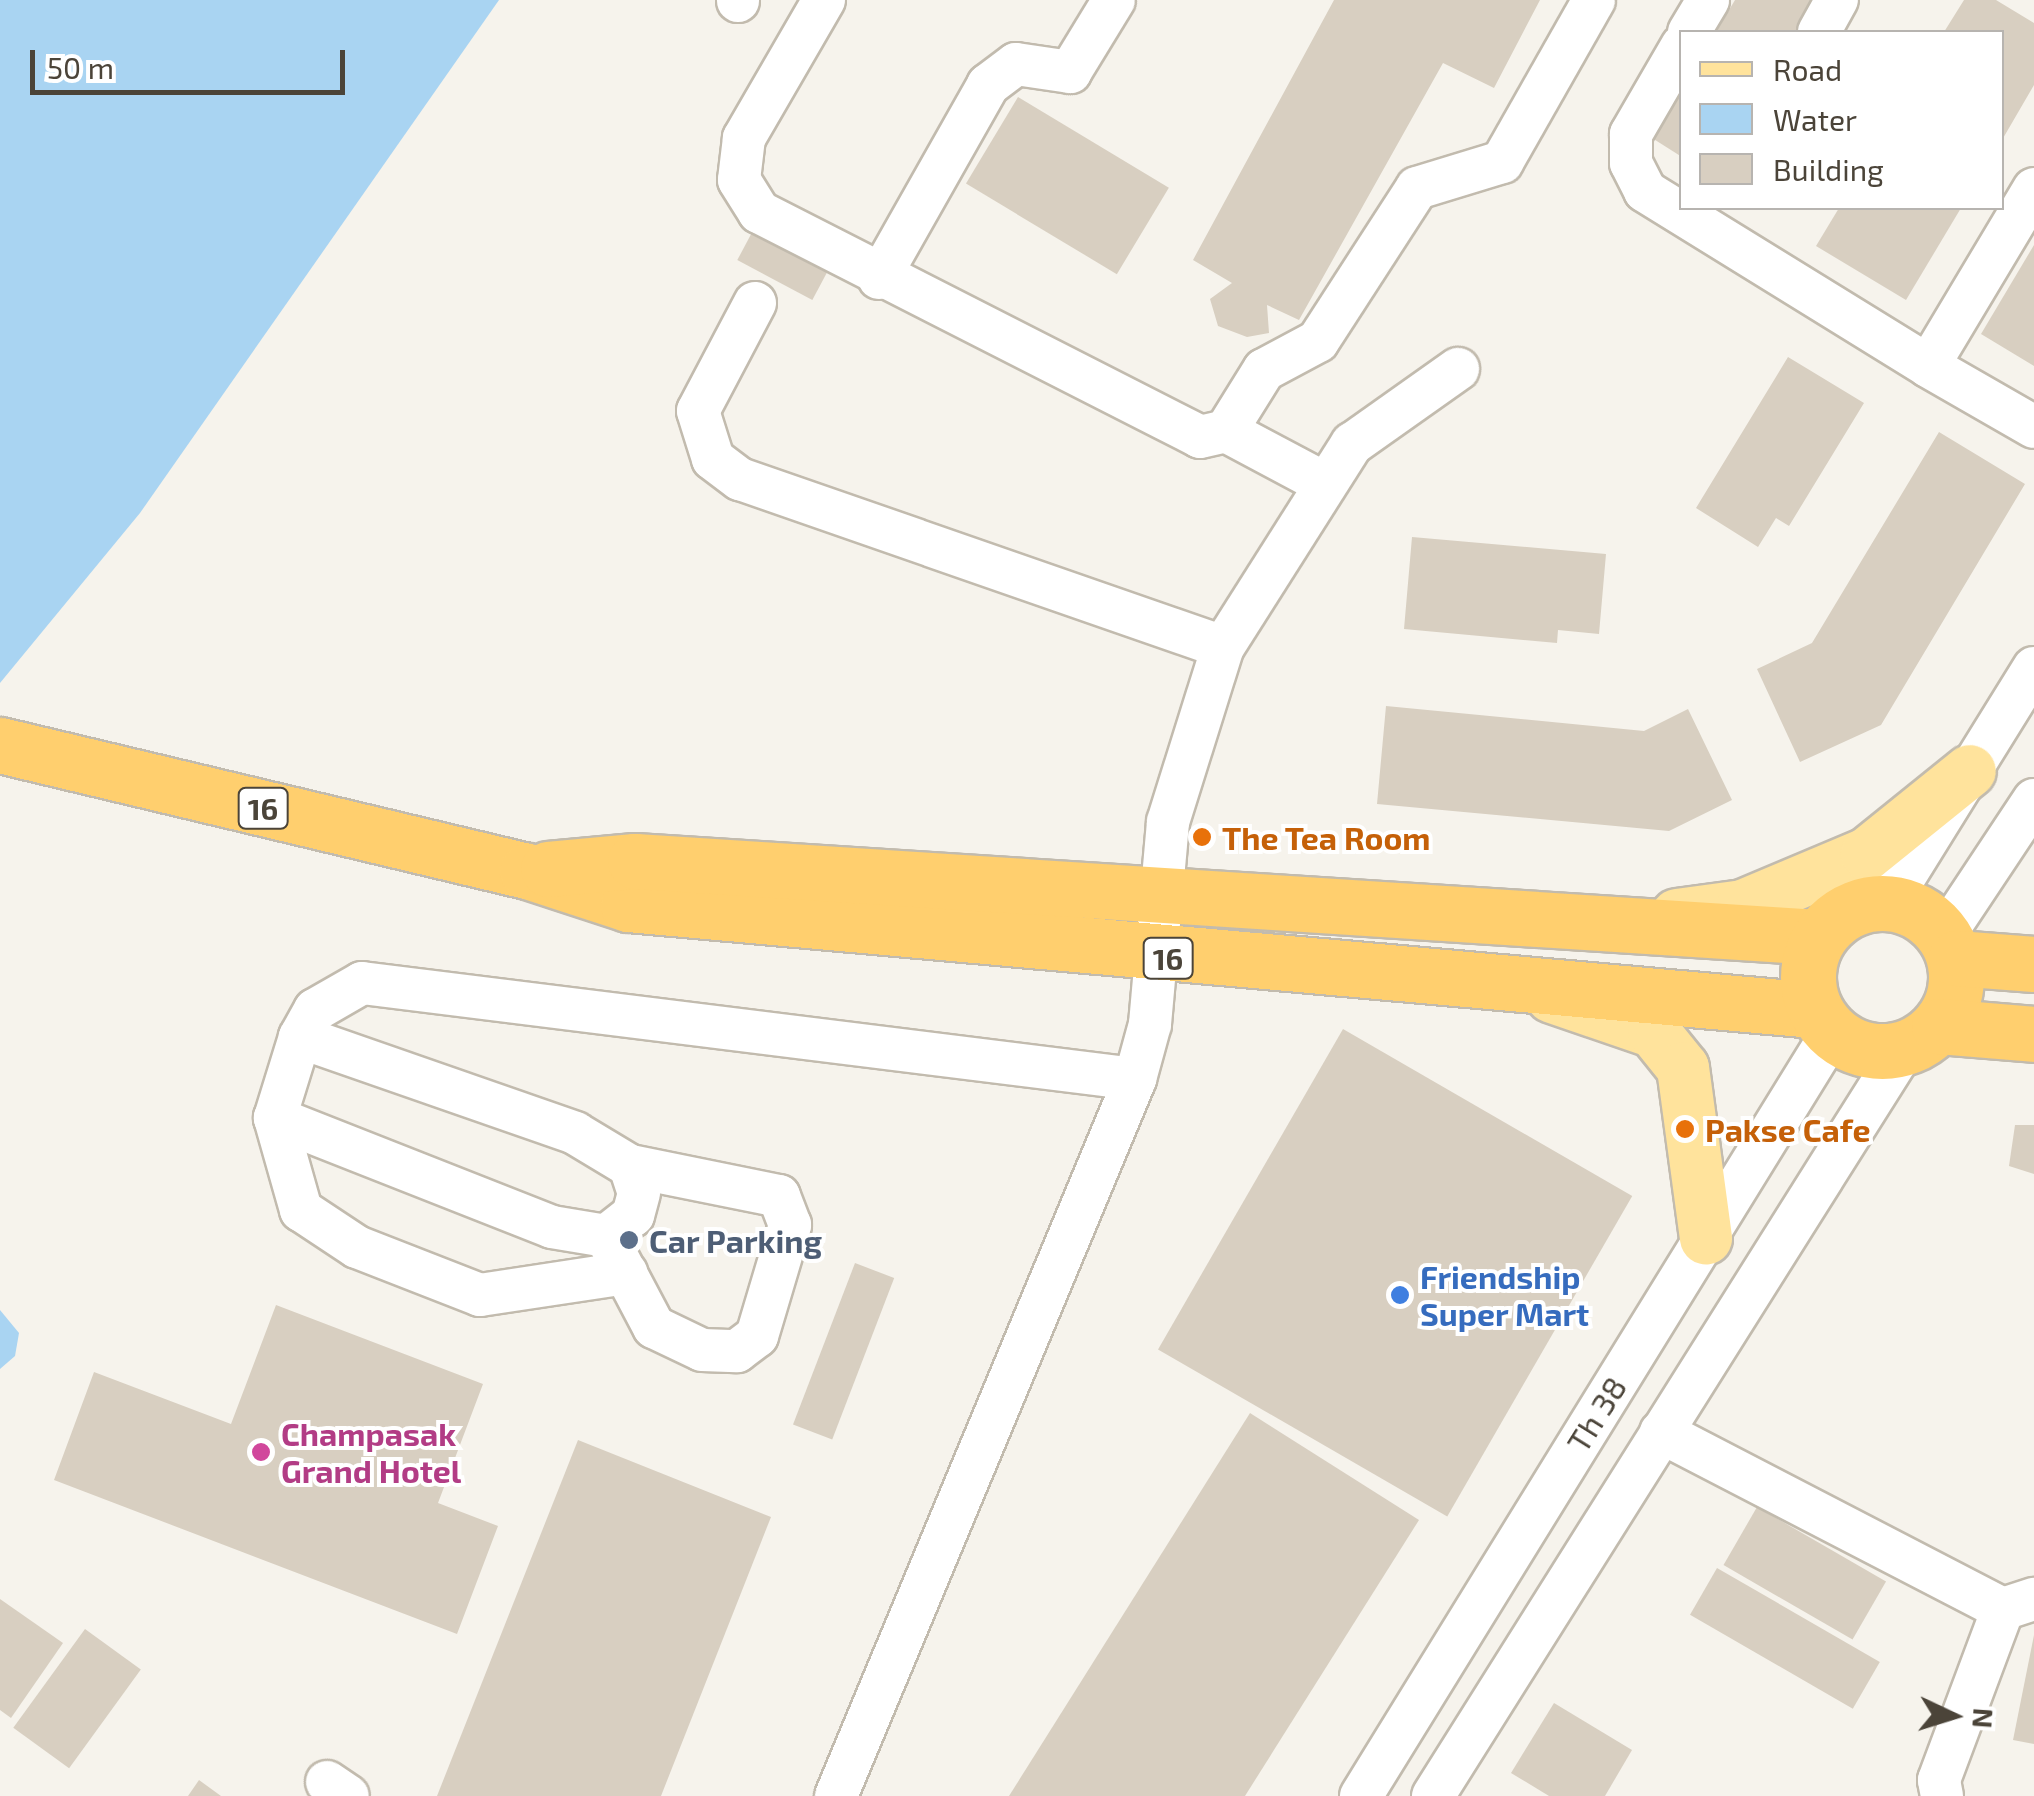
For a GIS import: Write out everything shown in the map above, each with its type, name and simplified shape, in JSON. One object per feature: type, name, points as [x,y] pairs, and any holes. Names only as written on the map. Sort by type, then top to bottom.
[{"type":"highway","name":"16","points":[[0,745],[526,871],[628,904],[1152,957],[1522,987],[1824,1022],[1854,1047],[1921,1038],[2034,1034]]},
{"type":"highway","name":"16","points":[[526,871],[635,861],[1818,936]]},
{"type":"highway","points":[[1824,1022],[1807,972],[1818,936],[1849,908],[1890,900],[1918,909],[1950,946],[1956,995],[1921,1038]]},
{"type":"highway","points":[[1950,946],[2034,964]]},
{"type":"main road","points":[[1614,924],[1743,906],[1811,879],[1866,854],[1970,771]]},
{"type":"main road","points":[[1522,987],[1654,1032],[1683,1068],[1706,1238]]},
{"type":"street","points":[[824,0],[744,138],[739,180],[759,212],[1177,431],[1226,431],[1324,483]]},
{"type":"street","points":[[879,278],[988,85],[1016,64],[1070,72],[1114,0]]},
{"type":"street","points":[[1226,431],[1264,370],[1318,341],[1405,199],[1502,162],[1594,0]]},
{"type":"street","points":[[1690,30],[1708,0]]},
{"type":"street","points":[[1820,30],[1836,0]]},
{"type":"street","points":[[1679,51],[1632,134],[1631,163],[1645,192],[1679,205]]},
{"type":"street","points":[[1928,366],[2034,189]]},
{"type":"street","points":[[1692,210],[1716,219],[1928,366],[2034,427]]},
{"type":"street","points":[[755,303],[698,412],[713,458],[740,479],[1223,647]]},
{"type":"street","points":[[836,1796],[1135,1080],[1162,894],[1168,822],[1223,647],[1352,444],[1458,369]]},
{"type":"street","points":[[1890,900],[2034,668]]},
{"type":"street","points":[[1950,946],[2034,800]]},
{"type":"street","points":[[616,1254],[480,1295],[356,1247],[301,1210],[276,1118],[300,1037],[315,1010],[362,983],[1135,1080]]},
{"type":"street","name":"Th 38","points":[[1361,1796],[1706,1238],[1824,1022]]},
{"type":"street","points":[[276,1118],[616,1254],[654,1326],[702,1350],[737,1350],[756,1336],[790,1225],[779,1196],[630,1166],[575,1132],[300,1037]]},
{"type":"street","name":"Th 38","points":[[1433,1796],[1601,1522],[1921,1038]]},
{"type":"street","points":[[616,1254],[639,1192],[630,1166]]},
{"type":"street","points":[[1661,1432],[2019,1604],[1939,1780],[1942,1796]]},
{"type":"street","points":[[1547,1494],[1601,1522]]},
{"type":"water","points":[[0,0],[499,0],[140,513],[0,683]]},
{"type":"water","points":[[0,1310],[19,1333],[15,1356],[0,1369]]},
{"type":"building","points":[[1334,0],[1540,0],[1494,88],[1443,63],[1299,320],[1267,305],[1269,333],[1247,337],[1218,326],[1210,299],[1232,283],[1193,260]]},
{"type":"building","points":[[1735,0],[1816,0],[1798,30],[1717,30]]},
{"type":"building","points":[[1964,0],[1996,0],[2034,23],[2034,85],[2004,137],[2004,30],[1945,30]]},
{"type":"building","points":[[1679,95],[1679,155],[1652,138]]},
{"type":"building","points":[[1018,97],[1169,188],[1117,274],[966,184]]},
{"type":"building","points":[[1838,210],[1960,210],[1906,300],[1816,246]]},
{"type":"building","points":[[757,223],[832,263],[812,300],[737,260]]},
{"type":"building","points":[[2034,245],[2034,366],[1981,334]]},
{"type":"building","points":[[1788,357],[1864,403],[1789,526],[1776,518],[1758,547],[1696,508]]},
{"type":"building","points":[[1939,432],[2025,484],[1881,725],[1800,762],[1757,669],[1812,643]]},
{"type":"building","points":[[1412,537],[1606,554],[1599,634],[1558,630],[1557,643],[1404,629]]},
{"type":"building","points":[[1386,706],[1644,731],[1688,709],[1732,800],[1669,831],[1377,804]]},
{"type":"building","points":[[1343,1029],[1632,1196],[1447,1516],[1158,1349]]},
{"type":"building","points":[[2015,1125],[2034,1125],[2034,1174],[2009,1166]]},
{"type":"building","points":[[855,1263],[894,1278],[832,1440],[793,1425]]},
{"type":"building","name":"Champasak Grand Hotel","points":[[276,1305],[483,1384],[438,1503],[498,1526],[457,1634],[54,1480],[94,1372],[231,1424]]},
{"type":"building","points":[[1250,1413],[1419,1520],[1245,1796],[1009,1796]]},
{"type":"building","points":[[578,1440],[771,1517],[661,1796],[437,1796]]},
{"type":"building","points":[[1757,1507],[1886,1582],[1853,1640],[1724,1565]]},
{"type":"building","points":[[1717,1568],[1880,1662],[1853,1709],[1690,1615]]},
{"type":"building","points":[[0,1599],[63,1643],[11,1718],[0,1710]]},
{"type":"building","points":[[85,1629],[141,1670],[69,1768],[13,1728]]},
{"type":"building","points":[[2034,1635],[2034,1744],[2013,1740]]},
{"type":"building","points":[[1554,1703],[1632,1750],[1605,1796],[1549,1796],[1511,1773]]},
{"type":"building","points":[[199,1780],[221,1796],[188,1796]]},
{"type":"place","name":"The Tea Room","points":[[1202,837]]},
{"type":"place","name":"Pakse Cafe","points":[[1685,1129]]},
{"type":"place","name":"Car Parking","points":[[629,1240]]},
{"type":"place","name":"Friendship Super Mart","points":[[1400,1295]]},
{"type":"place","name":"Champasak Grand Hotel","points":[[261,1452]]}]
